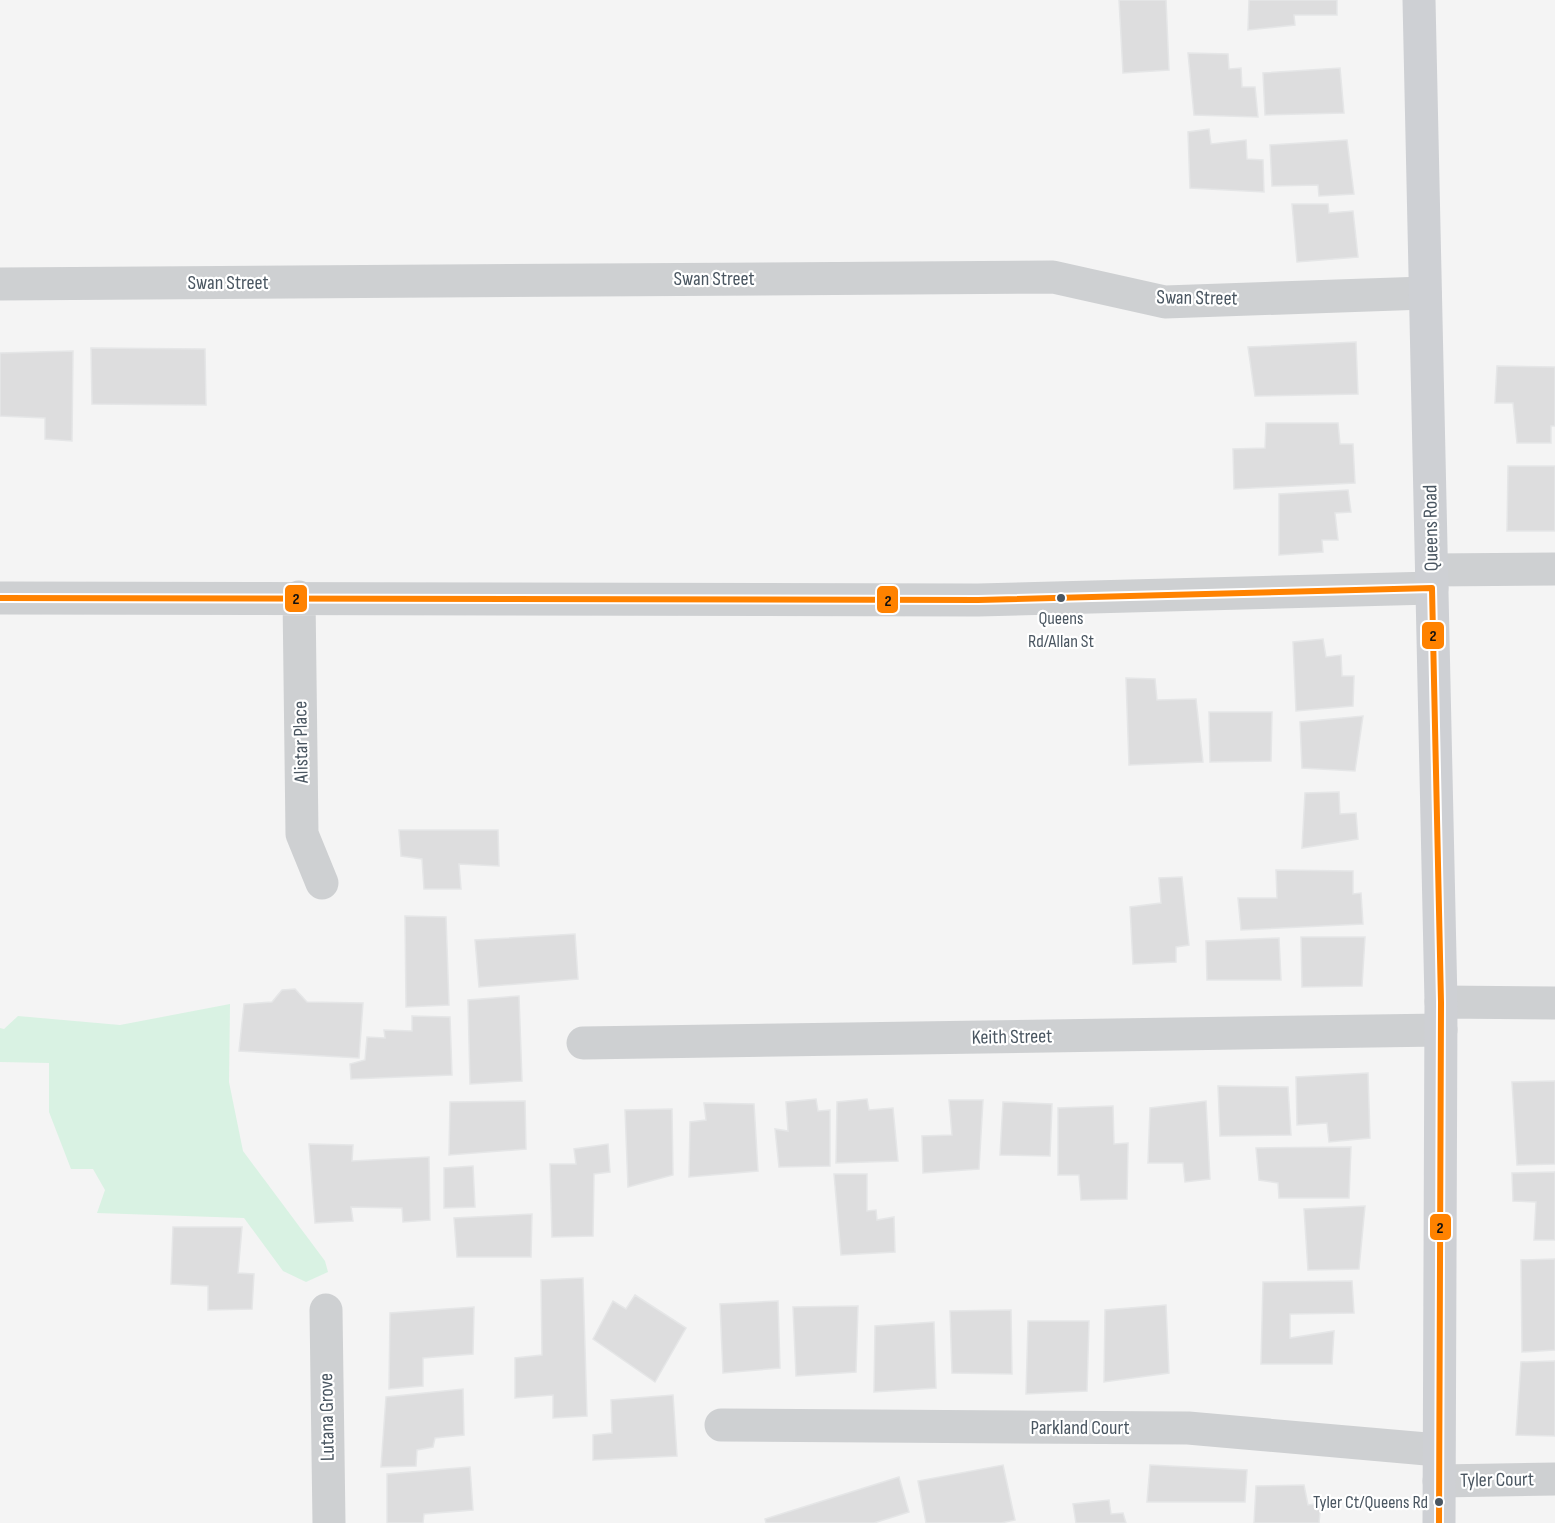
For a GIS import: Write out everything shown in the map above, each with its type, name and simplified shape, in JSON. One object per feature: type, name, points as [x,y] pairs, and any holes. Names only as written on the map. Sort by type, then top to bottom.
[{"type":"street","name":"Queens Road","points":[[1419,0],[1441,1016],[1439,1523]]},
{"type":"street","name":"Swan Street","points":[[0,284],[1053,276],[1165,302],[1425,293]]},
{"type":"street","points":[[0,598],[978,600],[1432,579],[1555,569]]},
{"type":"street","name":"Alistar Place","points":[[299,597],[302,834],[322,883]]},
{"type":"street","name":"Keith Street","points":[[583,1043],[1441,1016],[1555,1002]]},
{"type":"street","name":"Lutana Grove","points":[[326,1310],[329,1523]]},
{"type":"street","name":"Parkland Court","points":[[721,1425],[1188,1428],[1439,1466]]},
{"type":"street","name":"Tyler Court","points":[[1439,1466],[1555,1479]]},
{"type":"green space","points":[[230,1004],[229,1082],[243,1151],[325,1261],[328,1272],[306,1282],[283,1271],[244,1218],[97,1213],[105,1190],[93,1169],[71,1169],[49,1112],[49,1063],[0,1062],[0,1028],[4,1029],[18,1016],[120,1025]]},
{"type":"building","points":[[1119,0],[1166,0],[1169,70],[1123,73]]},
{"type":"building","points":[[1249,0],[1337,0],[1337,15],[1294,15],[1295,25],[1248,30]]},
{"type":"building","points":[[1188,53],[1228,54],[1229,69],[1241,68],[1242,87],[1255,87],[1258,117],[1194,115]]},
{"type":"building","points":[[1340,68],[1344,113],[1265,115],[1263,73]]},
{"type":"building","points":[[1209,129],[1211,144],[1246,140],[1247,159],[1263,160],[1264,192],[1190,188],[1188,132]]},
{"type":"building","points":[[1347,140],[1354,194],[1319,196],[1318,185],[1272,186],[1270,145]]},
{"type":"building","points":[[1292,204],[1328,204],[1329,213],[1353,211],[1358,257],[1297,262]]},
{"type":"building","points":[[1356,342],[1358,394],[1255,396],[1248,347]]},
{"type":"building","points":[[91,348],[205,349],[206,405],[92,404]]},
{"type":"building","points":[[73,351],[72,441],[45,439],[45,418],[0,416],[0,353]]},
{"type":"building","points":[[1497,366],[1555,367],[1555,426],[1551,426],[1551,443],[1517,443],[1513,403],[1495,403]]},
{"type":"building","points":[[1266,423],[1338,423],[1340,444],[1353,444],[1355,483],[1234,489],[1233,449],[1265,448]]},
{"type":"building","points":[[1508,466],[1555,466],[1555,531],[1507,531]]},
{"type":"building","points":[[1348,490],[1351,512],[1335,513],[1338,540],[1322,540],[1323,552],[1279,555],[1279,494]]},
{"type":"building","points":[[1323,639],[1326,657],[1341,655],[1342,676],[1354,676],[1353,706],[1296,711],[1293,642]]},
{"type":"building","points":[[1126,678],[1155,679],[1157,700],[1196,699],[1203,762],[1129,765]]},
{"type":"building","points":[[1209,712],[1272,712],[1271,761],[1210,762]]},
{"type":"building","points":[[1363,716],[1355,771],[1302,768],[1300,722]]},
{"type":"building","points":[[1339,792],[1340,814],[1356,813],[1358,839],[1302,848],[1305,793]]},
{"type":"building","points":[[399,830],[498,830],[499,866],[459,864],[461,889],[424,889],[422,859],[401,856]]},
{"type":"building","points":[[1276,870],[1353,871],[1353,894],[1361,893],[1363,924],[1241,930],[1238,898],[1277,898]]},
{"type":"building","points":[[1182,877],[1189,945],[1176,947],[1176,962],[1133,964],[1130,907],[1161,903],[1159,878]]},
{"type":"building","points":[[405,916],[446,917],[449,1005],[406,1007]]},
{"type":"building","points":[[575,934],[578,979],[479,987],[475,940]]},
{"type":"building","points":[[1301,937],[1365,937],[1362,986],[1302,987]]},
{"type":"building","points":[[1279,938],[1281,980],[1207,980],[1206,941]]},
{"type":"building","points":[[295,989],[307,1002],[363,1003],[359,1058],[239,1051],[244,1004],[272,1002],[282,990]]},
{"type":"building","points":[[519,996],[522,1081],[470,1084],[468,1000]]},
{"type":"building","points":[[412,1016],[450,1017],[452,1075],[351,1079],[350,1064],[365,1060],[367,1037],[385,1038],[384,1030],[412,1031]]},
{"type":"building","points":[[1368,1073],[1370,1138],[1329,1142],[1327,1123],[1297,1125],[1296,1077]]},
{"type":"building","points":[[1555,1081],[1555,1164],[1517,1165],[1512,1082]]},
{"type":"building","points":[[1218,1086],[1288,1087],[1291,1135],[1220,1136]]},
{"type":"building","points":[[816,1099],[818,1111],[830,1110],[830,1166],[779,1167],[775,1129],[788,1131],[786,1102]]},
{"type":"building","points":[[867,1099],[869,1110],[893,1108],[898,1161],[836,1163],[837,1102]]},
{"type":"building","points":[[949,1100],[983,1100],[979,1169],[923,1173],[922,1136],[952,1135]]},
{"type":"building","points":[[525,1101],[526,1149],[449,1155],[450,1102]]},
{"type":"building","points":[[1206,1101],[1210,1179],[1185,1182],[1183,1163],[1148,1163],[1150,1108]]},
{"type":"building","points":[[1003,1102],[1052,1104],[1050,1156],[1000,1155]]},
{"type":"building","points":[[704,1103],[754,1104],[758,1171],[689,1177],[690,1122],[706,1120]]},
{"type":"building","points":[[1113,1106],[1114,1144],[1128,1143],[1127,1199],[1081,1200],[1079,1175],[1058,1175],[1058,1108]]},
{"type":"building","points":[[672,1109],[673,1175],[628,1187],[625,1110]]},
{"type":"building","points":[[309,1144],[353,1145],[352,1161],[429,1157],[430,1220],[403,1222],[402,1208],[351,1207],[353,1221],[315,1223]]},
{"type":"building","points":[[608,1144],[610,1172],[594,1174],[593,1236],[552,1237],[550,1164],[576,1164],[574,1149]]},
{"type":"building","points":[[1351,1147],[1349,1198],[1279,1198],[1278,1183],[1259,1180],[1256,1148]]},
{"type":"building","points":[[473,1166],[475,1207],[444,1208],[444,1168]]},
{"type":"building","points":[[1555,1172],[1555,1240],[1534,1240],[1536,1202],[1513,1201],[1512,1173]]},
{"type":"building","points":[[834,1174],[867,1174],[867,1211],[876,1210],[877,1220],[894,1217],[895,1252],[841,1255]]},
{"type":"building","points":[[1365,1206],[1359,1269],[1308,1270],[1304,1209]]},
{"type":"building","points":[[532,1214],[531,1257],[457,1257],[454,1218]]},
{"type":"building","points":[[173,1227],[242,1227],[238,1273],[254,1274],[252,1309],[208,1310],[208,1286],[171,1284]]},
{"type":"building","points":[[1555,1259],[1555,1350],[1522,1352],[1521,1260]]},
{"type":"building","points":[[583,1278],[587,1416],[553,1418],[553,1395],[515,1398],[515,1358],[542,1355],[541,1280]]},
{"type":"building","points":[[1352,1281],[1354,1313],[1290,1314],[1290,1338],[1334,1331],[1332,1364],[1261,1364],[1263,1282]]},
{"type":"building","points":[[635,1295],[686,1328],[655,1382],[593,1339],[613,1301],[626,1309]]},
{"type":"building","points":[[778,1301],[780,1368],[723,1373],[720,1304]]},
{"type":"building","points":[[1166,1305],[1169,1373],[1104,1382],[1105,1310]]},
{"type":"building","points":[[858,1306],[856,1372],[796,1376],[793,1307]]},
{"type":"building","points":[[474,1307],[473,1354],[423,1358],[423,1386],[389,1389],[390,1313]]},
{"type":"building","points":[[1011,1310],[1012,1374],[952,1373],[950,1311]]},
{"type":"building","points":[[1028,1321],[1089,1321],[1087,1391],[1026,1394]]},
{"type":"building","points":[[934,1322],[936,1388],[874,1392],[875,1326]]},
{"type":"building","points":[[1555,1361],[1555,1436],[1516,1435],[1521,1362]]},
{"type":"building","points":[[463,1389],[464,1435],[435,1438],[433,1447],[417,1450],[416,1466],[381,1467],[386,1397]]},
{"type":"building","points":[[673,1395],[677,1456],[593,1460],[593,1435],[612,1433],[611,1400]]},
{"type":"building","points":[[1003,1465],[1015,1520],[1001,1523],[926,1523],[918,1481]]},
{"type":"building","points":[[1150,1465],[1247,1470],[1245,1502],[1147,1502]]},
{"type":"building","points":[[470,1467],[473,1510],[424,1514],[423,1523],[387,1523],[387,1474]]},
{"type":"building","points":[[899,1477],[909,1512],[874,1523],[766,1523],[765,1519]]},
{"type":"building","points":[[1304,1485],[1308,1505],[1321,1503],[1319,1523],[1254,1523],[1256,1486]]},
{"type":"building","points":[[1109,1500],[1111,1514],[1123,1513],[1126,1523],[1076,1523],[1073,1504]]},
{"type":"transit line","name":"2","points":[[0,598],[978,600],[1432,588],[1441,1002],[1439,1523]]},
{"type":"place","name":"Queens Rd/Allan St","points":[[1061,598]]},
{"type":"place","name":"Tyler Ct/Queens Rd","points":[[1439,1502]]}]
